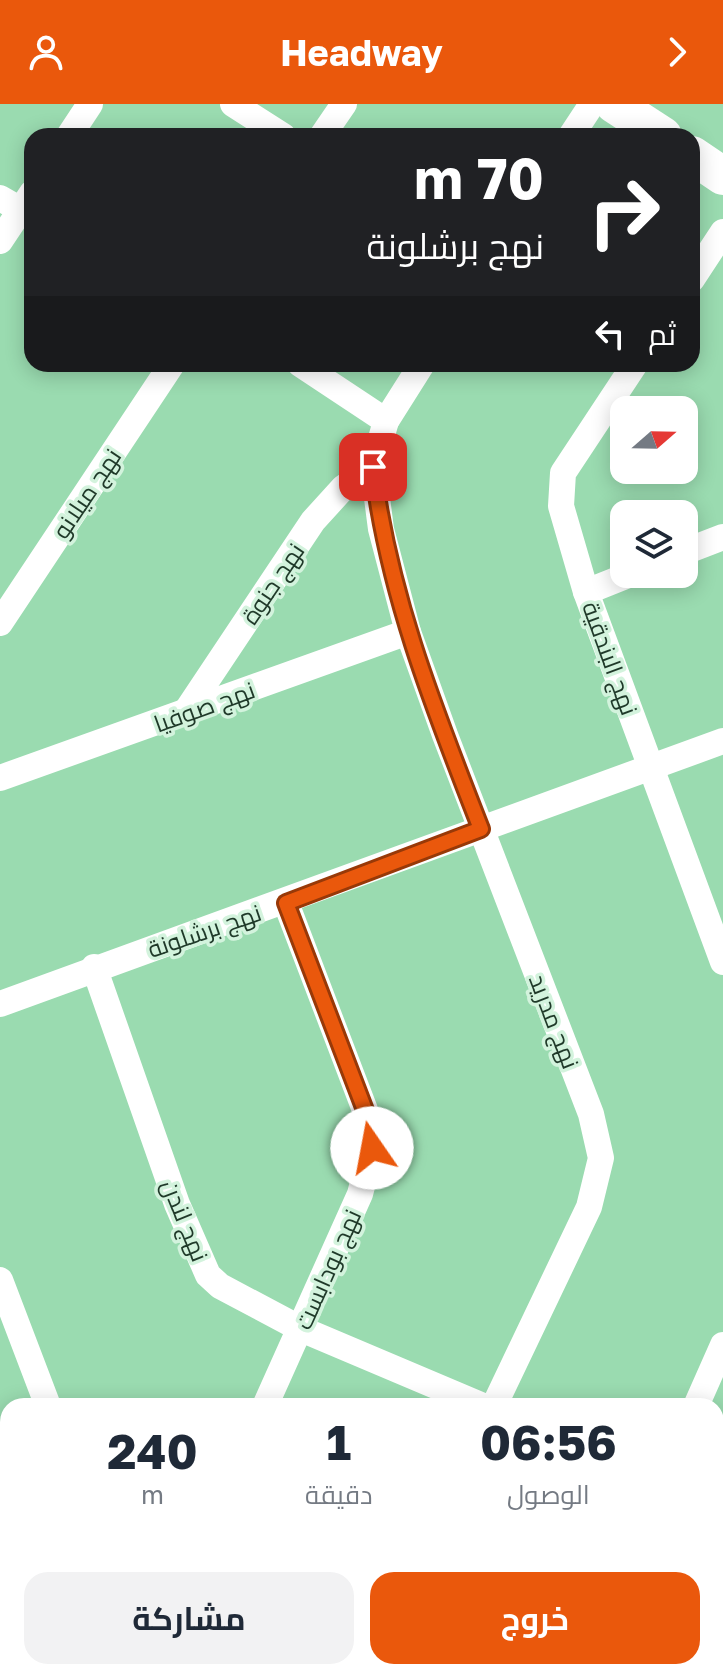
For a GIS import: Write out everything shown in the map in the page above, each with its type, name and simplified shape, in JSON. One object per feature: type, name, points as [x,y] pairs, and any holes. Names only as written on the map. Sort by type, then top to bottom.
[{"type":"street","points":[[74,128],[90,104]]},
{"type":"street","points":[[233,104],[270,128]]},
{"type":"street","points":[[328,128],[344,104]]},
{"type":"street","points":[[576,128],[592,104]]},
{"type":"street","points":[[614,104],[651,128]]},
{"type":"street","points":[[700,160],[723,176]]},
{"type":"street","points":[[0,241],[18,200]]},
{"type":"street","points":[[700,267],[723,232]]},
{"type":"street","name":"نهج ميلانو","points":[[0,623],[167,372]]},
{"type":"street","points":[[312,372],[386,421]]},
{"type":"street","points":[[373,467],[386,421],[417,372]]},
{"type":"street","name":"نهج البندقية","points":[[630,372],[563,473],[561,506],[586,592],[723,962]]},
{"type":"street","name":"نهج مدريد","points":[[373,467],[381,529],[408,632],[591,1114],[601,1158],[589,1207],[498,1398]]},
{"type":"street","name":"نهج جنوة","points":[[185,713],[313,521],[343,488],[373,467]]},
{"type":"street","points":[[698,547],[723,537]]},
{"type":"street","points":[[586,592],[610,582]]},
{"type":"street","name":"نهج صوفيا","points":[[0,778],[408,632]]},
{"type":"street","name":"نهج برشلونة","points":[[0,1004],[94,967],[286,903],[651,765],[723,741]]},
{"type":"street","name":"نهج بودابست","points":[[269,1398],[360,1194],[372,1148],[368,1118],[286,903]]},
{"type":"street","name":"نهج لندن","points":[[94,967],[177,1204],[208,1275],[220,1286],[301,1329],[464,1398]]},
{"type":"street","points":[[0,1280],[45,1398]]},
{"type":"street","points":[[716,1384],[723,1345]]},
{"type":"route","points":[[372,1148],[368,1118],[286,903],[481,829],[408,632],[381,529],[373,467]]}]
